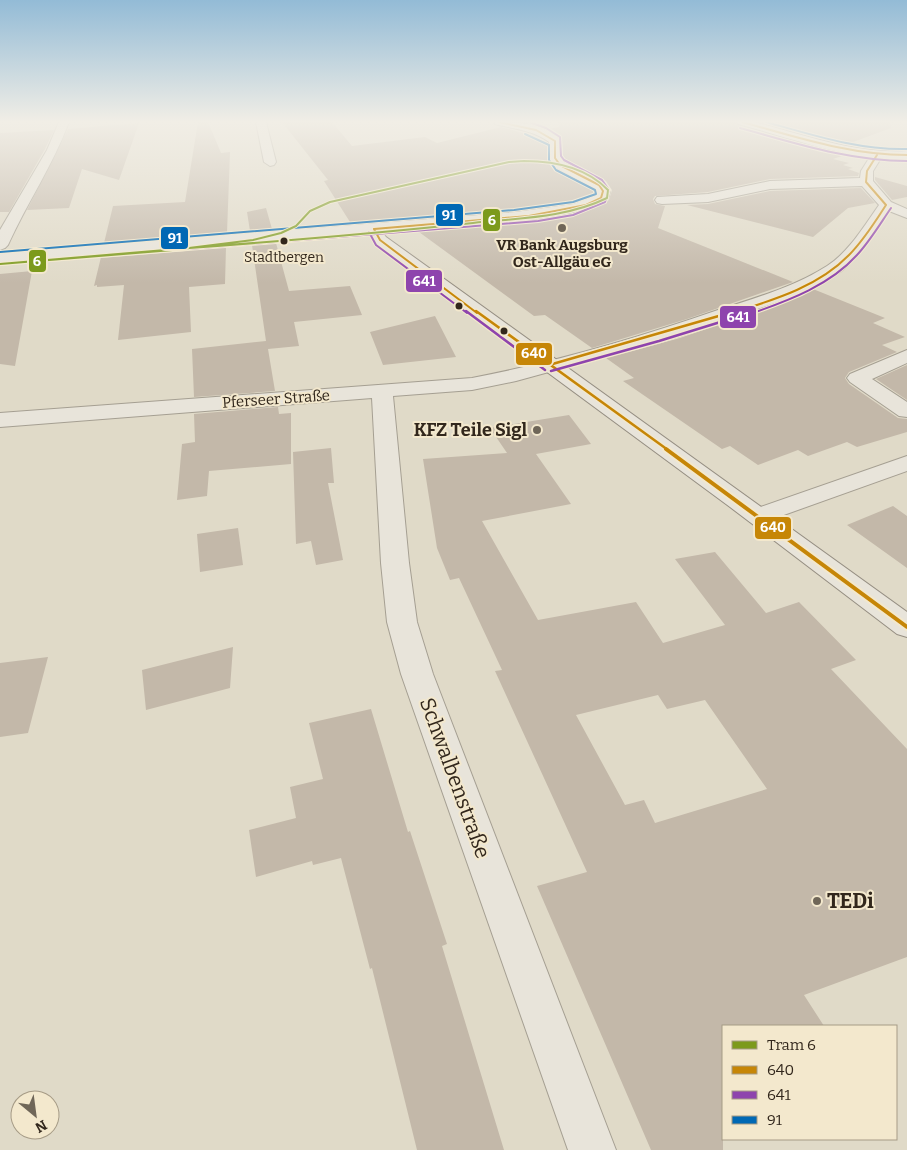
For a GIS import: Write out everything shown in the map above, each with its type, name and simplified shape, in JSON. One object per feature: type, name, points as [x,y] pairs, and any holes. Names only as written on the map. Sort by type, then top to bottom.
[{"type":"street","points":[[0,244],[38,176]]},
{"type":"street","points":[[0,258],[374,229],[545,212],[585,206],[601,198],[603,191],[599,185],[581,176]]},
{"type":"street","points":[[867,176],[866,182],[886,205],[907,214]]},
{"type":"street","points":[[662,200],[708,198],[770,185],[866,182]]},
{"type":"street","name":"Pferseer Straße","points":[[0,420],[382,392],[472,384],[509,376],[673,332],[795,290],[834,269],[842,262],[860,242],[886,205]]},
{"type":"street","points":[[374,229],[380,240],[420,271],[758,516],[907,627]]},
{"type":"street","points":[[907,356],[856,378],[907,411]]},
{"type":"street","name":"Schwalbenstraße","points":[[382,392],[395,563],[402,622],[417,674],[592,1150]]},
{"type":"street","points":[[758,516],[907,463]]},
{"type":"building","points":[[0,176],[30,176],[9,212],[0,212]]},
{"type":"building","points":[[44,176],[80,176],[69,208],[27,210]]},
{"type":"building","points":[[104,176],[121,176],[119,180]]},
{"type":"building","points":[[189,176],[229,176],[227,233],[104,243],[113,206],[185,202]]},
{"type":"building","points":[[325,176],[567,176],[593,189],[593,195],[573,202],[515,210],[350,222],[324,181],[328,180]]},
{"type":"building","points":[[595,176],[858,176],[770,179],[708,192],[655,196],[653,199],[655,204],[665,206],[658,228],[793,282],[687,319],[592,348],[545,315],[534,316],[419,232],[539,221],[595,208],[609,200],[612,190],[606,181]]},
{"type":"building","points":[[875,177],[907,186],[907,197],[892,200],[875,180]]},
{"type":"building","points":[[861,188],[875,203],[848,208],[813,237],[687,205],[708,204],[770,191]]},
{"type":"building","points":[[266,208],[272,229],[250,231],[247,212]]},
{"type":"building","points":[[276,243],[289,291],[350,286],[362,315],[294,322],[299,346],[268,349],[275,391],[194,397],[192,349],[266,341],[252,245]]},
{"type":"building","points":[[226,247],[225,284],[189,287],[191,332],[118,340],[124,285],[94,286],[101,257]]},
{"type":"building","points":[[32,271],[15,366],[0,364],[0,274]]},
{"type":"building","points":[[813,289],[885,318],[873,323],[905,337],[882,345],[897,352],[849,372],[845,378],[849,384],[898,418],[907,419],[907,432],[857,447],[847,442],[808,456],[798,450],[758,465],[730,446],[722,449],[623,381],[634,378],[606,358],[680,338],[802,296]]},
{"type":"building","points":[[435,316],[456,357],[383,365],[370,332]]},
{"type":"building","points":[[907,365],[907,400],[876,379]]},
{"type":"building","points":[[278,407],[279,414],[291,413],[291,464],[209,471],[207,496],[177,500],[182,444],[195,442],[194,414]]},
{"type":"building","points":[[569,415],[591,444],[536,454],[571,504],[482,521],[538,620],[636,602],[663,643],[725,625],[675,559],[715,552],[766,613],[799,602],[856,660],[831,669],[907,749],[907,957],[804,995],[823,1025],[722,1025],[723,1150],[651,1150],[537,886],[587,872],[495,671],[502,670],[459,578],[450,580],[437,548],[423,459],[507,453],[490,428]],"holes":[[[658,695],[667,709],[705,700],[767,789],[655,823],[644,800],[625,805],[576,715]]]},
{"type":"building","points":[[331,448],[334,483],[328,483],[343,560],[316,565],[311,541],[296,544],[293,452]]},
{"type":"building","points":[[893,506],[907,516],[907,568],[847,525]]},
{"type":"building","points":[[238,528],[243,565],[200,572],[197,534]]},
{"type":"building","points":[[233,647],[230,688],[146,710],[142,670]]},
{"type":"building","points":[[48,657],[28,733],[0,737],[0,663]]},
{"type":"building","points":[[371,709],[408,832],[410,831],[447,944],[442,946],[504,1150],[417,1150],[372,968],[370,969],[341,858],[313,865],[312,861],[256,877],[249,830],[296,818],[290,787],[323,779],[309,723]]},
{"type":"tram line","name":"6","points":[[448,176],[330,202],[310,211],[296,226],[281,233],[253,240],[189,248],[381,232],[538,216],[568,211],[595,204],[607,198],[608,190],[590,176]]},
{"type":"tram line","name":"6","points":[[189,248],[185,249],[0,264],[189,248]]},
{"type":"transit line","name":"91","points":[[0,252],[514,210],[573,202],[596,194],[595,190],[567,176]]},
{"type":"transit line","name":"640","points":[[374,229],[529,216],[586,205],[601,198],[603,191],[599,185],[581,176]]},
{"type":"transit line","name":"641","points":[[1,264],[538,221],[584,212],[605,202],[609,190],[602,180],[594,176]]},
{"type":"transit line","name":"640","points":[[549,365],[700,323],[769,301],[815,281],[842,262],[855,249],[886,205],[866,182],[867,176]]},
{"type":"transit line","name":"641","points":[[551,371],[702,329],[770,307],[802,294],[831,278],[851,262],[870,240],[891,208]]},
{"type":"transit line","name":"640","points":[[374,229],[380,240],[420,271],[739,502],[907,627]]},
{"type":"transit line","name":"641","points":[[369,232],[376,245],[545,370]]},
{"type":"place","name":"VR Bank Augsburg Ost-Allgäu eG","points":[[562,228]]},
{"type":"place","name":"Stadtbergen","points":[[284,241]]},
{"type":"place","name":"KFZ Teile Sigl","points":[[537,430]]},
{"type":"place","name":"TEDi","points":[[817,901]]}]
